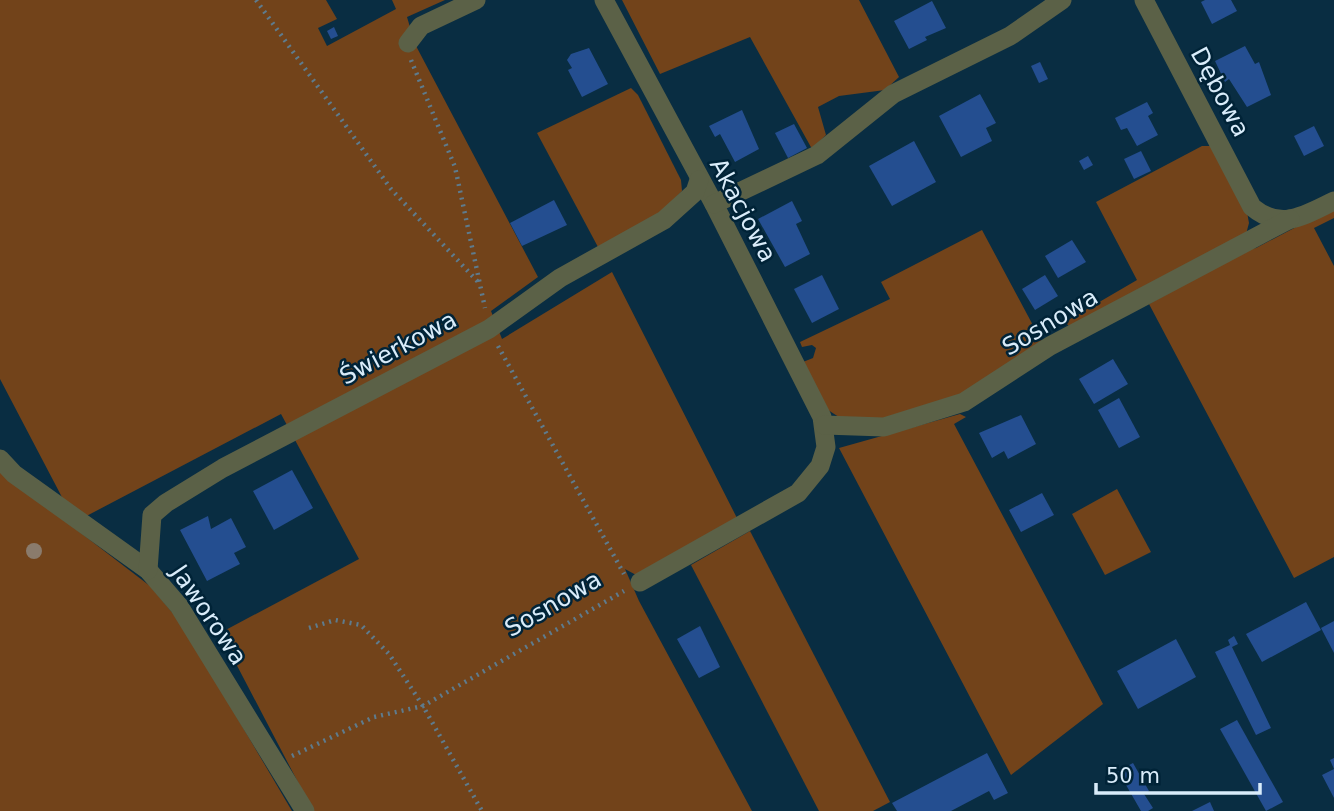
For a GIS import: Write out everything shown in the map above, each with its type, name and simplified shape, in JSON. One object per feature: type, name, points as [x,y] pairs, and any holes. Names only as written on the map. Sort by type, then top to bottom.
[{"type":"street","points":[[408,43],[422,26],[476,0]]},
{"type":"street","name":"Akacjowa","points":[[604,0],[713,204],[824,425],[826,447]]},
{"type":"street","points":[[713,204],[817,155],[893,94],[1010,36],[1062,0]]},
{"type":"street","name":"Dębowa","points":[[1144,0],[1252,207],[1268,220],[1290,219]]},
{"type":"street","name":"Świerkowa","points":[[148,570],[152,515],[166,503],[223,468],[489,329],[560,278],[664,220],[695,192],[699,180]]},
{"type":"street","name":"Sosnowa","points":[[824,425],[884,427],[964,402],[1050,346],[1290,219],[1334,201]]},
{"type":"street","name":"Sosnowa","points":[[640,582],[798,493],[820,466],[826,447]]},
{"type":"street","name":"Jaworowa","points":[[0,459],[14,474],[148,570],[179,606],[305,811]]},
{"type":"path","points":[[256,0],[391,189],[480,284]]},
{"type":"path","name":"Sosnowa","points":[[275,764],[374,717],[423,706],[640,582]]},
{"type":"path","points":[[309,628],[335,620],[361,625],[389,654],[423,706],[482,811]]},
{"type":"shaded area","points":[[0,0],[326,0],[337,19],[318,28],[327,46],[396,9],[392,0],[445,0],[407,17],[415,44],[538,277],[491,311],[502,339],[612,272],[739,522],[638,576],[625,569],[639,601],[752,811],[313,811],[220,633],[359,559],[281,414],[75,522],[0,379]]},
{"type":"shaded area","points":[[622,0],[859,0],[899,77],[885,90],[839,96],[818,107],[826,135],[812,149],[750,37],[660,74]]},
{"type":"shaded area","points":[[631,88],[638,95],[681,180],[682,191],[662,212],[598,247],[537,133]]},
{"type":"shaded area","points":[[1202,146],[1211,146],[1247,212],[1249,223],[1245,238],[1071,328],[1065,322],[1137,280],[1096,202]]},
{"type":"shaded area","points":[[1334,207],[1334,218],[1314,228],[1334,266],[1334,557],[1294,578],[1149,304],[1246,250],[1256,248]]},
{"type":"shaded area","points":[[982,230],[1043,344],[975,389],[892,419],[842,419],[828,410],[803,362],[813,358],[816,348],[812,345],[802,347],[800,342],[890,299],[881,282]]},
{"type":"shaded area","points":[[960,414],[966,417],[954,424],[1103,704],[1011,775],[839,448]]},
{"type":"shaded area","points":[[0,471],[150,586],[182,624],[292,811],[0,811]]},
{"type":"shaded area","points":[[1117,489],[1151,552],[1105,575],[1072,514]]},
{"type":"shaded area","points":[[750,531],[890,802],[873,811],[819,811],[691,565]]},
{"type":"building","points":[[1231,0],[1237,11],[1212,24],[1201,2]]},
{"type":"building","points":[[932,1],[946,28],[925,37],[927,40],[909,49],[894,21]]},
{"type":"building","points":[[334,27],[338,36],[331,39],[327,31]]},
{"type":"building","points":[[1245,46],[1255,64],[1259,62],[1271,95],[1247,107],[1229,79],[1225,82],[1215,61]]},
{"type":"building","points":[[589,48],[608,84],[582,97],[568,70],[572,68],[567,60],[571,54]]},
{"type":"building","points":[[1040,62],[1048,79],[1039,83],[1031,66]]},
{"type":"building","points":[[980,94],[996,123],[986,128],[992,141],[961,157],[939,116]]},
{"type":"building","points":[[1147,102],[1153,113],[1148,116],[1158,135],[1137,146],[1127,128],[1121,130],[1115,118]]},
{"type":"building","points":[[742,110],[759,149],[735,162],[720,134],[715,137],[709,126]]},
{"type":"building","points":[[794,124],[807,148],[788,158],[775,133]]},
{"type":"building","points":[[1314,126],[1324,146],[1304,156],[1294,136]]},
{"type":"building","points":[[914,141],[936,182],[892,206],[869,166]]},
{"type":"building","points":[[1141,151],[1151,171],[1134,179],[1124,159]]},
{"type":"building","points":[[1088,156],[1093,165],[1084,170],[1079,161]]},
{"type":"building","points":[[554,200],[567,225],[522,246],[510,223]]},
{"type":"building","points":[[792,201],[802,221],[796,224],[810,254],[785,267],[758,219]]},
{"type":"building","points":[[1072,240],[1086,262],[1058,278],[1045,256]]},
{"type":"building","points":[[822,275],[839,309],[812,323],[794,289]]},
{"type":"building","points":[[1045,275],[1058,296],[1035,310],[1022,289]]},
{"type":"building","points":[[1113,359],[1128,384],[1094,404],[1079,379]]},
{"type":"building","points":[[1119,398],[1140,437],[1119,448],[1098,410]]},
{"type":"building","points":[[1021,415],[1036,444],[1008,459],[1004,451],[992,458],[979,433]]},
{"type":"building","points":[[292,470],[313,508],[274,530],[253,491]]},
{"type":"building","points":[[1042,493],[1054,515],[1021,532],[1009,510]]},
{"type":"building","points":[[208,516],[211,529],[231,518],[246,547],[234,553],[240,564],[207,581],[180,530]]},
{"type":"building","points":[[1306,602],[1321,630],[1262,662],[1246,634]]},
{"type":"building","points":[[1334,621],[1334,653],[1321,628]]},
{"type":"building","points":[[700,626],[720,667],[699,678],[677,639]]},
{"type":"building","points":[[1234,636],[1238,644],[1232,647],[1271,728],[1256,735],[1215,652],[1230,645],[1228,640]]},
{"type":"building","points":[[1176,639],[1196,677],[1138,709],[1117,671]]},
{"type":"building","points":[[1237,720],[1283,802],[1266,811],[1220,729]]},
{"type":"building","points":[[987,753],[1008,793],[994,800],[989,791],[951,811],[897,811],[892,803]]},
{"type":"building","points":[[1133,763],[1149,791],[1144,794],[1153,808],[1148,811],[1141,811],[1118,771]]},
{"type":"building","points":[[1334,769],[1334,798],[1322,775]]},
{"type":"building","points":[[1210,802],[1214,811],[1192,811]]}]
